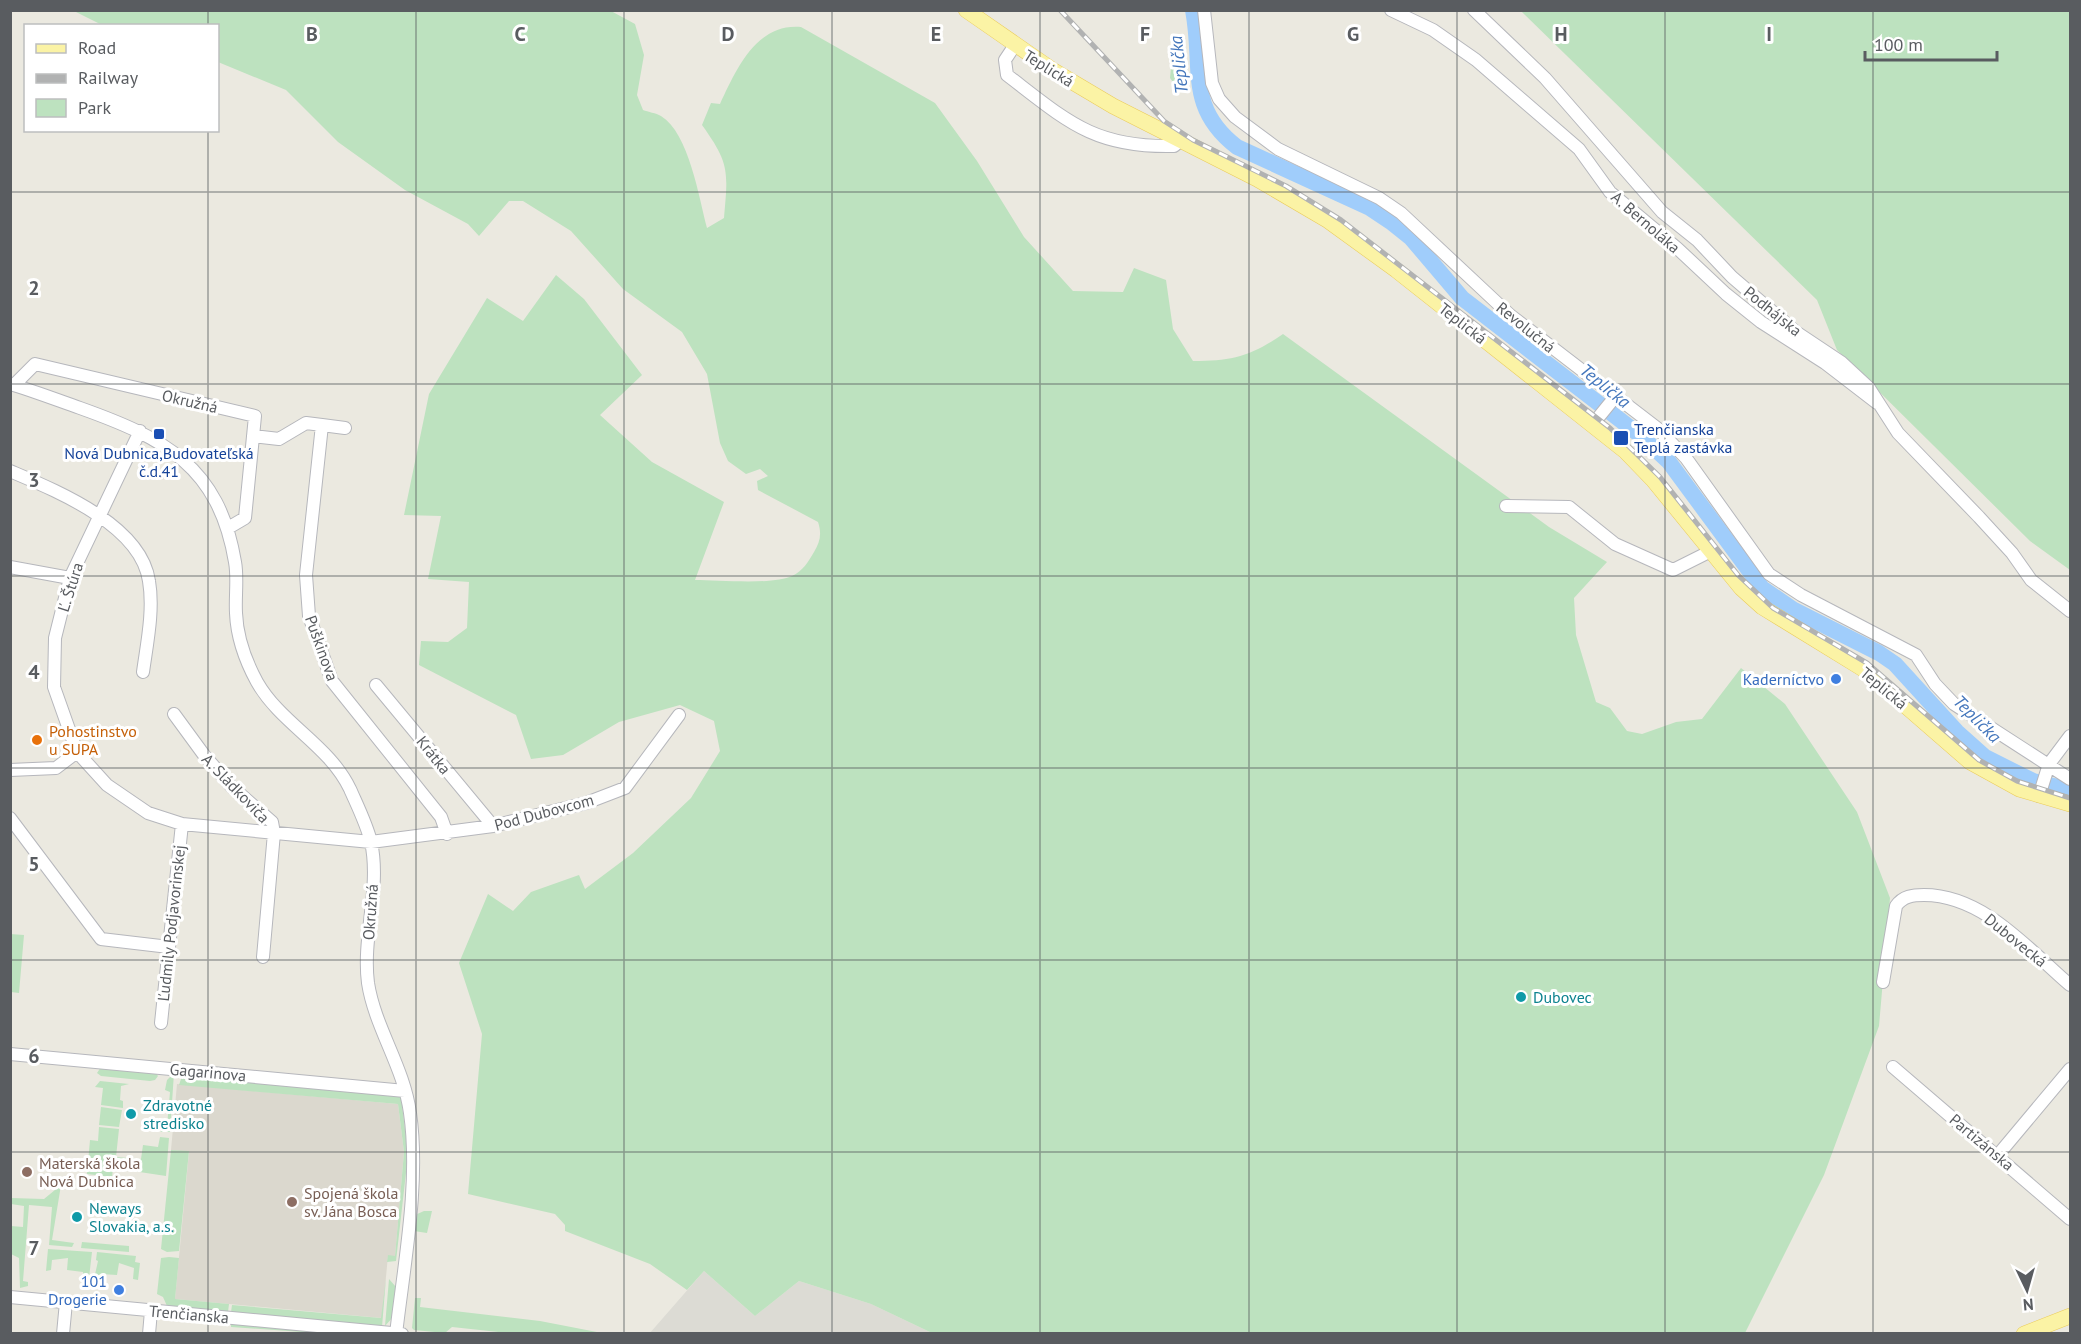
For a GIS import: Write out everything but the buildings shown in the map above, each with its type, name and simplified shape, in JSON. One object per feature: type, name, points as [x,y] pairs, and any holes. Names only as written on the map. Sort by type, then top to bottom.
[{"type":"main road","name":"Teplická","points":[[966,10],[1015,45],[1104,101],[1257,179],[1327,220],[1596,420],[1653,480],[1741,588],[1768,612],[1863,669],[1970,762],[2001,780],[2044,781],[2070,804]]},
{"type":"main road","points":[[2024,1334],[2050,1328],[2070,1316]]},
{"type":"street","name":"Revolučná","points":[[1204,10],[1212,83],[1219,99],[1235,117],[1278,149],[1330,177],[1379,198],[1401,213],[1428,235],[1510,315],[1613,399],[1632,406],[1657,428],[1686,458],[1769,574],[1801,596],[1916,655],[1935,684],[1954,704],[2044,781],[2070,779]]},
{"type":"street","name":"A. Bernoláka","points":[[1391,10],[1433,30],[1476,60],[1579,149],[1610,192],[1677,248],[1726,294],[1881,405]]},
{"type":"street","name":"Podhájska","points":[[1474,10],[1545,78],[1662,212],[1788,325],[1841,362],[1869,388],[1898,433],[1986,524],[2031,580],[2070,611]]},
{"type":"street","name":"Teplická","points":[[1015,45],[1005,60],[1007,75],[1071,124],[1090,134],[1122,144],[1174,146],[1180,141]]},
{"type":"street","name":"Okružná","points":[[228,528],[245,518],[255,416],[35,364],[12,385],[140,431],[159,441],[187,462],[216,503],[228,528],[236,565],[238,640],[258,683],[280,714],[321,750],[349,786],[371,842],[373,876],[367,961],[369,985],[410,1112],[412,1158],[396,1333]]},
{"type":"street","points":[[1596,420],[1613,399]]},
{"type":"street","points":[[253,436],[279,439],[306,423],[345,428]]},
{"type":"street","name":"Puškinova","points":[[322,425],[306,575],[309,616],[332,681],[441,817],[447,834]]},
{"type":"street","name":"Ľ. Štúra","points":[[140,431],[70,578],[55,638],[54,687],[77,752],[107,785],[127,800],[148,813],[182,824],[371,842]]},
{"type":"street","points":[[10,471],[45,486],[98,516],[124,534],[145,563],[151,596],[143,672]]},
{"type":"street","points":[[1506,506],[1569,507],[1616,544],[1673,570],[1711,551]]},
{"type":"street","points":[[10,567],[70,578]]},
{"type":"street","name":"Krátka","points":[[376,685],[493,826]]},
{"type":"street","name":"A. Sládkoviča","points":[[174,714],[225,778],[272,822],[274,833]]},
{"type":"street","name":"Pod Dubovcom","points":[[371,842],[447,834],[493,826],[586,803],[625,788],[679,715]]},
{"type":"street","points":[[2044,781],[2070,736]]},
{"type":"street","points":[[10,770],[56,768],[77,752]]},
{"type":"street","points":[[10,818],[101,939],[169,947]]},
{"type":"street","name":"Ľudmily Podjavorinskej","points":[[161,1023],[182,824]]},
{"type":"street","points":[[263,957],[274,833]]},
{"type":"street","name":"Dubovecká","points":[[1883,982],[1896,906],[1906,897],[1931,895],[1960,900],[1985,914],[2070,985]]},
{"type":"street","name":"Gagarinova","points":[[10,1054],[405,1091]]},
{"type":"street","name":"Partizánska","points":[[1893,1067],[2070,1219]]},
{"type":"street","points":[[1998,1155],[2070,1069]]},
{"type":"street","name":"Trenčianska","points":[[10,1296],[402,1334]]},
{"type":"street","points":[[63,1334],[66,1302]]},
{"type":"street","points":[[149,1334],[151,1311]]},
{"type":"shaded area","name":"Spojená škola sv. Jána Bosca","points":[[177,1084],[398,1104],[404,1152],[395,1256],[388,1256],[382,1318],[175,1299],[189,1152],[171,1150]]},
{"type":"shaded area","points":[[704,1271],[755,1316],[799,1281],[871,1304],[932,1333],[649,1334]]},
{"type":"green space","points":[[74,11],[611,11],[635,24],[644,55],[637,95],[643,110],[661,116],[671,124],[679,136],[692,167],[707,228],[724,218],[726,189],[722,159],[702,125],[711,103],[720,104],[741,64],[760,41],[785,28],[801,27],[935,103],[977,161],[1024,237],[1073,291],[1123,292],[1134,268],[1166,280],[1173,329],[1193,361],[1241,356],[1261,348],[1283,334],[1549,527],[1607,562],[1574,598],[1576,635],[1596,702],[1610,708],[1627,731],[1642,734],[1676,722],[1702,719],[1741,668],[1785,704],[1857,812],[1890,898],[1879,1026],[1824,1175],[1745,1333],[932,1333],[871,1304],[799,1281],[755,1316],[704,1271],[687,1290],[650,1264],[565,1231],[565,1225],[555,1214],[468,1194],[482,1034],[459,963],[488,894],[513,911],[531,892],[579,875],[585,889],[633,853],[691,798],[720,751],[714,721],[680,705],[619,722],[563,755],[531,759],[516,715],[419,665],[421,641],[448,642],[467,628],[469,582],[428,579],[441,516],[404,515],[429,394],[487,298],[523,321],[556,275],[584,299],[642,375],[600,415],[652,462],[724,502],[695,580],[759,581],[792,576],[805,566],[816,548],[820,534],[818,522],[758,490],[757,481],[768,476],[760,469],[746,474],[728,461],[720,443],[707,374],[682,332],[623,289],[571,231],[523,201],[509,201],[479,236],[468,224],[405,190],[338,142],[286,90],[219,62],[219,24],[100,24]]},
{"type":"green space","points":[[1521,11],[2070,11],[2070,570],[2030,541],[1837,350],[1817,300]]},
{"type":"green space","points":[[1187,67],[1188,81],[1173,82],[1170,78],[1171,68]]},
{"type":"green space","points":[[10,934],[24,935],[19,993],[11,992]]},
{"type":"green space","points":[[101,1067],[155,1072],[158,1076],[155,1080],[150,1081],[101,1076],[97,1073]]},
{"type":"green space","points":[[174,1073],[170,1132],[161,1132],[160,1126],[167,1126],[170,1092],[165,1090],[167,1080]]},
{"type":"green space","points":[[183,1073],[401,1096],[408,1155],[396,1261],[387,1262],[388,1255],[395,1256],[404,1152],[398,1104],[179,1085]]},
{"type":"green space","points":[[100,1081],[129,1084],[121,1086],[120,1100],[123,1101],[123,1108],[101,1105],[103,1088],[95,1087]]},
{"type":"green space","points":[[101,1107],[122,1110],[119,1127],[99,1125]]},
{"type":"green space","points":[[99,1127],[119,1129],[116,1157],[141,1159],[143,1145],[158,1147],[160,1137],[169,1138],[166,1176],[113,1168],[112,1177],[87,1174],[90,1140],[98,1141]]},
{"type":"green space","points":[[171,1150],[189,1151],[179,1251],[167,1252],[161,1249]]},
{"type":"green space","points":[[61,1185],[52,1240],[74,1243],[72,1247],[49,1245],[52,1207],[29,1205],[23,1281],[28,1282],[28,1286],[20,1288],[19,1258],[11,1254],[11,1226],[23,1227],[24,1206],[11,1204],[11,1198],[44,1199]]},
{"type":"green space","points":[[424,1211],[432,1211],[427,1233],[414,1231],[415,1215]]},
{"type":"green space","points":[[82,1242],[129,1246],[129,1252],[81,1248]]},
{"type":"green space","points":[[48,1249],[92,1252],[89,1278],[83,1277],[83,1272],[67,1270],[68,1258],[52,1260],[51,1270],[46,1271]]},
{"type":"green space","points":[[97,1252],[136,1256],[135,1262],[140,1263],[138,1280],[133,1279],[134,1268],[119,1263],[117,1275],[101,1274],[100,1279],[94,1279],[98,1261],[96,1260]]},
{"type":"green space","points":[[161,1258],[179,1258],[175,1299],[229,1304],[228,1312],[167,1306],[163,1297],[157,1294]]},
{"type":"green space","points":[[386,1278],[382,1327],[231,1312],[232,1305],[381,1318]]},
{"type":"green space","points":[[389,1279],[396,1287],[393,1317],[385,1326]]},
{"type":"green space","points":[[415,1298],[421,1298],[420,1307],[540,1321],[602,1333],[516,1334],[452,1327],[445,1333],[414,1330],[412,1328]]},
{"type":"green space","points":[[231,1323],[312,1331],[316,1333],[231,1327]]},
{"type":"waterway","name":"Teplička","points":[[1193,10],[1203,101],[1210,117],[1221,132],[1237,147],[1370,208],[1391,222],[1411,238],[1462,298],[1641,436],[1669,462],[1762,588],[1794,610],[1879,653],[1895,664],[1957,732],[1985,757],[2033,781],[2070,790]]},
{"type":"railway","points":[[1060,10],[1164,121],[1193,140],[1286,186],[1341,220],[1610,428],[1660,477],[1738,575],[1773,608],[1867,663],[1979,760],[2017,781],[2070,798]]},
{"type":"place","name":"Nová Dubnica,Budovateľská č.d.41","points":[[159,434]]},
{"type":"place","name":"Trenčianska Teplá zastávka","points":[[1621,438]]},
{"type":"place","name":"Kaderníctvo","points":[[1836,679]]},
{"type":"place","name":"Pohostinstvo u SUPA","points":[[37,740]]},
{"type":"place","name":"Dubovec","points":[[1521,997]]},
{"type":"place","name":"Zdravotné stredisko","points":[[131,1114]]},
{"type":"place","name":"Materská škola Nová Dubnica","points":[[27,1172]]},
{"type":"place","name":"Spojená škola sv. Jána Bosca","points":[[292,1202]]},
{"type":"place","name":"Neways Slovakia, a.s.","points":[[77,1217]]},
{"type":"place","name":"101 Drogerie","points":[[119,1290]]}]
